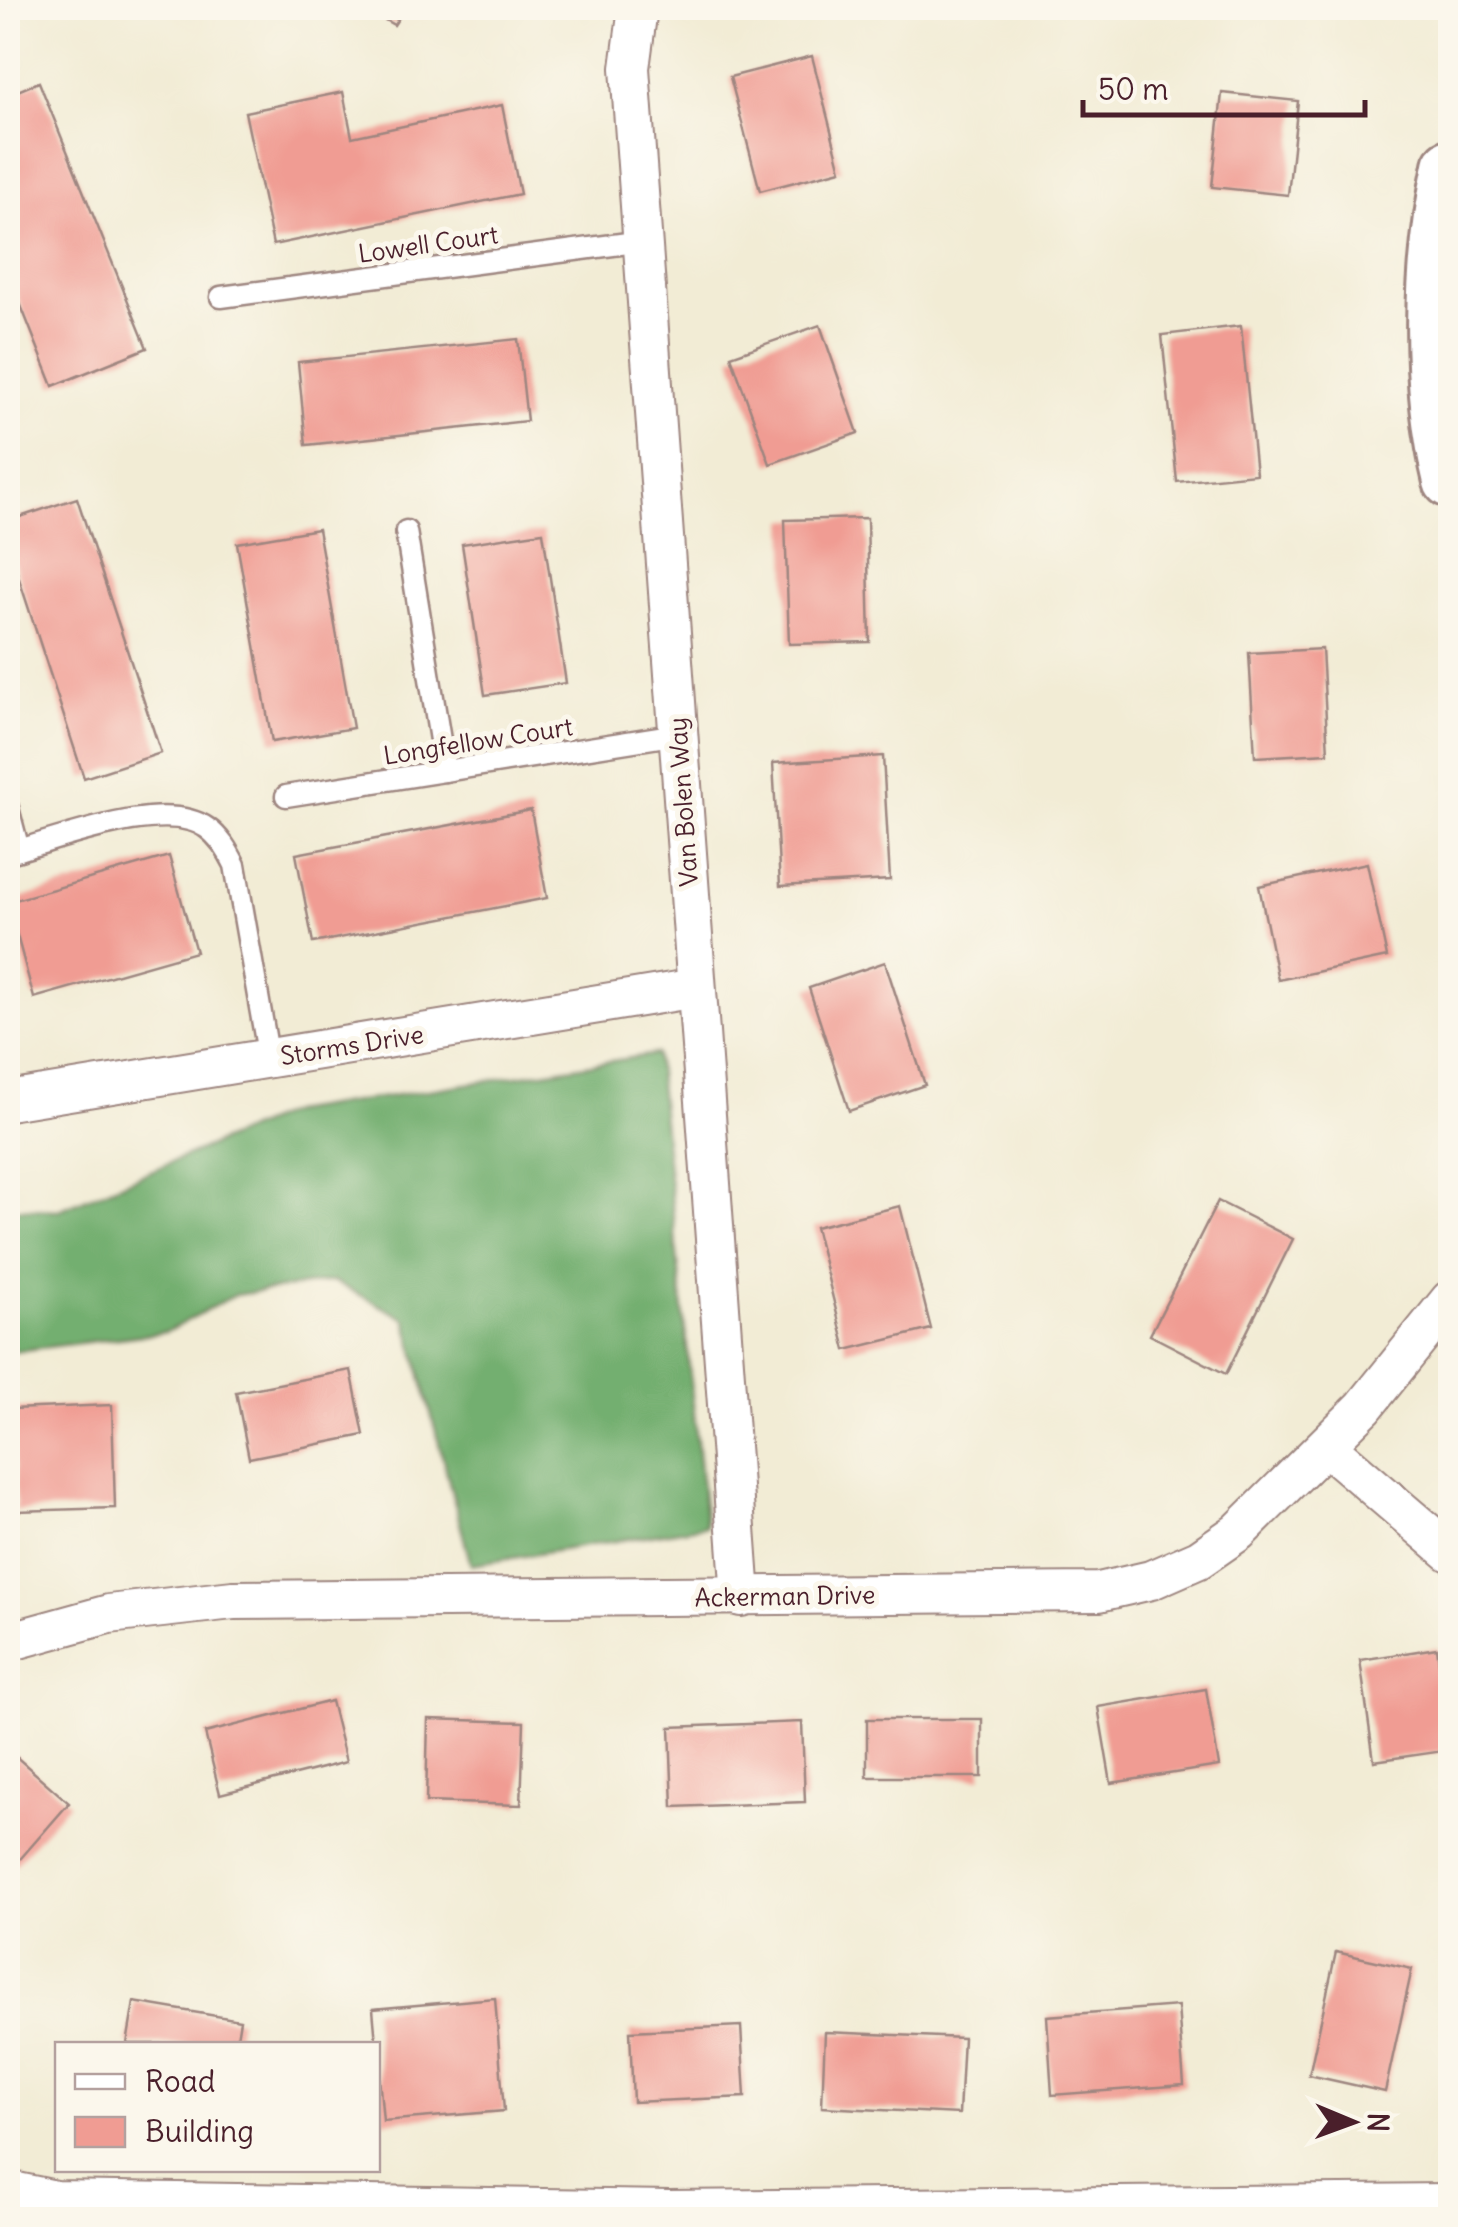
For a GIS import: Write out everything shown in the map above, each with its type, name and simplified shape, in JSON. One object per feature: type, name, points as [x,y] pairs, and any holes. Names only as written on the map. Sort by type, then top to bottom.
[{"type":"main road","points":[[1450,166],[1436,280],[1435,350],[1450,481]]},
{"type":"street","name":"Van Bolen Way","points":[[638,8],[630,68],[741,1597]]},
{"type":"street","name":"Storms Drive","points":[[8,1100],[696,988]]},
{"type":"street","name":"Ackerman Drive","points":[[8,1642],[110,1614],[233,1600],[1099,1592],[1151,1580],[1199,1559],[1238,1532],[1364,1407],[1450,1300]]},
{"type":"street","points":[[1326,1446],[1450,1552]]},
{"type":"street","points":[[8,2190],[56,2200],[669,2210],[1450,2202]]},
{"type":"lane","name":"Lowell Court","points":[[221,297],[643,241]]},
{"type":"lane","points":[[406,531],[445,771]]},
{"type":"lane","name":"Longfellow Court","points":[[286,796],[678,734]]},
{"type":"lane","points":[[8,808],[14,851],[152,816],[180,816],[205,826],[224,844],[235,865],[269,1059]]},
{"type":"green space","points":[[656,1054],[706,1526],[471,1565],[406,1319],[333,1281],[235,1295],[166,1332],[8,1352],[8,1208],[59,1210],[290,1112]]},
{"type":"building","points":[[364,8],[405,8],[394,25]]},
{"type":"building","points":[[812,56],[841,170],[760,191],[730,77]]},
{"type":"building","points":[[39,82],[147,348],[53,386],[8,273],[8,95]]},
{"type":"building","points":[[343,92],[352,137],[502,105],[520,194],[273,245],[245,112]]},
{"type":"building","points":[[1222,93],[1298,101],[1288,195],[1212,187]]},
{"type":"building","points":[[820,325],[858,433],[770,464],[731,356]]},
{"type":"building","points":[[1241,326],[1256,474],[1177,482],[1162,335]]},
{"type":"building","points":[[518,339],[527,421],[306,445],[298,362]]},
{"type":"building","points":[[77,498],[161,753],[84,778],[8,545],[8,521]]},
{"type":"building","points":[[867,518],[870,642],[789,644],[785,520]]},
{"type":"building","points":[[318,529],[353,728],[272,742],[237,543]]},
{"type":"building","points":[[543,532],[566,683],[485,695],[462,544]]},
{"type":"building","points":[[1322,649],[1328,753],[1255,757],[1249,653]]},
{"type":"building","points":[[883,756],[890,880],[780,886],[773,763]]},
{"type":"building","points":[[531,810],[547,898],[313,943],[296,854]]},
{"type":"building","points":[[169,856],[196,952],[34,998],[8,902]]},
{"type":"building","points":[[1367,863],[1387,957],[1278,980],[1259,886]]},
{"type":"building","points":[[885,962],[925,1085],[849,1111],[809,988]]},
{"type":"building","points":[[1218,1201],[1293,1239],[1226,1374],[1150,1335]]},
{"type":"building","points":[[900,1206],[931,1329],[846,1350],[815,1227]]},
{"type":"building","points":[[351,1370],[364,1435],[249,1458],[236,1392]]},
{"type":"building","points":[[112,1405],[115,1508],[16,1511],[12,1409]]},
{"type":"building","points":[[1437,1648],[1450,1750],[1374,1761],[1360,1660]]},
{"type":"building","points":[[1206,1689],[1219,1766],[1111,1783],[1098,1707]]},
{"type":"building","points":[[331,1701],[346,1762],[220,1794],[205,1733]]},
{"type":"building","points":[[428,1719],[524,1722],[521,1805],[426,1802]]},
{"type":"building","points":[[867,1719],[982,1719],[982,1777],[867,1777]]},
{"type":"building","points":[[802,1722],[805,1802],[673,1807],[670,1727]]},
{"type":"building","points":[[13,1754],[69,1803],[8,1873],[8,1760]]},
{"type":"building","points":[[1336,1952],[1412,1969],[1385,2092],[1309,2075]]},
{"type":"building","points":[[495,1998],[504,2111],[383,2121],[380,2042],[376,2042],[373,2009]]},
{"type":"building","points":[[134,2002],[240,2020],[236,2042],[127,2042]]},
{"type":"building","points":[[1178,2006],[1184,2085],[1052,2095],[1047,2016]]},
{"type":"building","points":[[741,2026],[745,2097],[633,2102],[630,2031]]},
{"type":"building","points":[[825,2032],[963,2038],[959,2114],[822,2107]]}]
